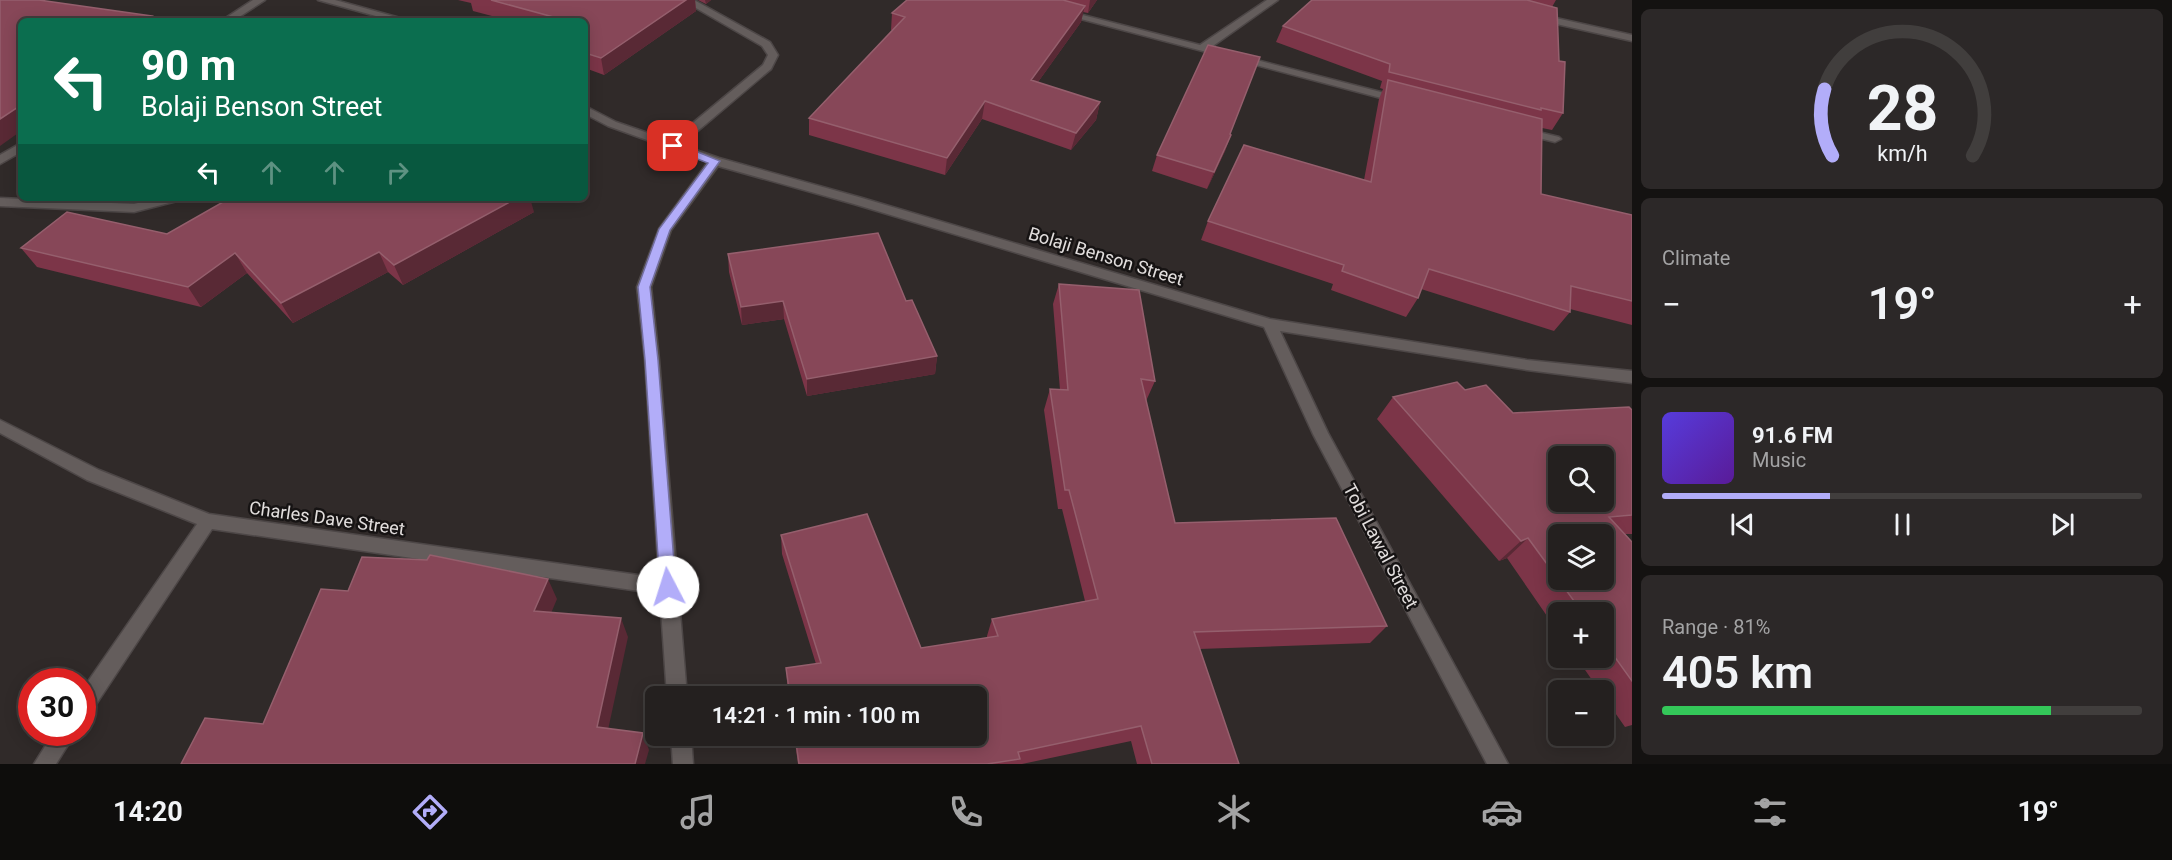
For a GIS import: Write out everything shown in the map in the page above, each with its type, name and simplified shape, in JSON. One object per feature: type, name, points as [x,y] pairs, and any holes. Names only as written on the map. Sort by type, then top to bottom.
[{"type":"street","points":[[231,18],[260,0]]},
{"type":"street","points":[[323,0],[394,18]]},
{"type":"street","points":[[673,146],[766,68],[773,56],[766,44],[687,0]]},
{"type":"street","points":[[1201,49],[1273,0]]},
{"type":"street","points":[[1055,10],[1406,101]]},
{"type":"street","points":[[1526,14],[1632,38]]},
{"type":"street","name":"Bolaji Benson Street","points":[[588,111],[612,124],[715,161],[858,201],[1270,324],[1527,365],[1632,377]]},
{"type":"street","points":[[1509,128],[1555,139]]},
{"type":"street","points":[[0,160],[18,149]]},
{"type":"street","points":[[676,686],[652,360],[644,287],[665,229],[715,161]]},
{"type":"street","points":[[0,202],[134,208],[162,201]]},
{"type":"street","name":"Tobi Lawal Street","points":[[1270,324],[1321,435],[1498,764]]},
{"type":"street","name":"Charles Dave Street","points":[[0,426],[93,475],[208,521],[668,587]]},
{"type":"street","points":[[96,687],[208,521]]},
{"type":"street","points":[[44,764],[56,746]]},
{"type":"street","points":[[682,746],[683,764]]},
{"type":"building","points":[[0,0],[39,0],[152,16],[149,18],[18,18],[18,107],[0,119]]},
{"type":"building","points":[[491,0],[686,0],[601,58],[588,54],[588,18],[557,18]]},
{"type":"building","points":[[907,0],[1063,0],[1085,6],[1031,80],[1100,102],[1076,133],[985,101],[947,158],[809,118],[905,17],[892,13]]},
{"type":"building","points":[[1312,0],[1527,0],[1557,8],[1559,61],[1565,62],[1563,113],[1541,108],[1541,110],[1389,72],[1390,64],[1283,26]]},
{"type":"building","points":[[1208,45],[1260,57],[1231,135],[1214,172],[1157,155]]},
{"type":"building","points":[[1388,80],[1542,119],[1541,194],[1632,215],[1632,301],[1571,286],[1570,312],[1429,269],[1418,298],[1342,271],[1344,265],[1208,221],[1244,145],[1371,182]]},
{"type":"building","points":[[225,201],[511,201],[394,265],[379,252],[281,303],[235,253],[188,287],[21,248],[67,212],[167,234]]},
{"type":"building","points":[[878,233],[906,301],[912,300],[937,356],[807,379],[783,301],[741,307],[728,254]]},
{"type":"building","points":[[1059,284],[1139,290],[1155,381],[1141,379],[1175,523],[1336,518],[1387,626],[1194,632],[1239,764],[1152,764],[1141,726],[1018,752],[1020,759],[987,764],[799,764],[797,746],[987,746],[987,686],[789,686],[786,668],[821,663],[781,535],[867,514],[921,648],[998,636],[992,619],[1098,599],[1069,490],[1065,490],[1050,389],[1068,390]]},
{"type":"building","points":[[1457,382],[1465,390],[1486,385],[1513,413],[1629,407],[1632,410],[1632,515],[1609,517],[1632,542],[1632,681],[1614,656],[1614,602],[1575,602],[1566,590],[1614,590],[1614,524],[1548,524],[1548,565],[1528,538],[1521,541],[1393,397]]},
{"type":"building","points":[[430,555],[548,579],[534,611],[621,618],[597,727],[643,733],[635,764],[181,764],[205,718],[263,724],[321,589],[348,591],[362,557],[427,560]]},
{"type":"route","points":[[668,587],[652,360],[644,287],[665,229],[715,161],[673,146]]}]
